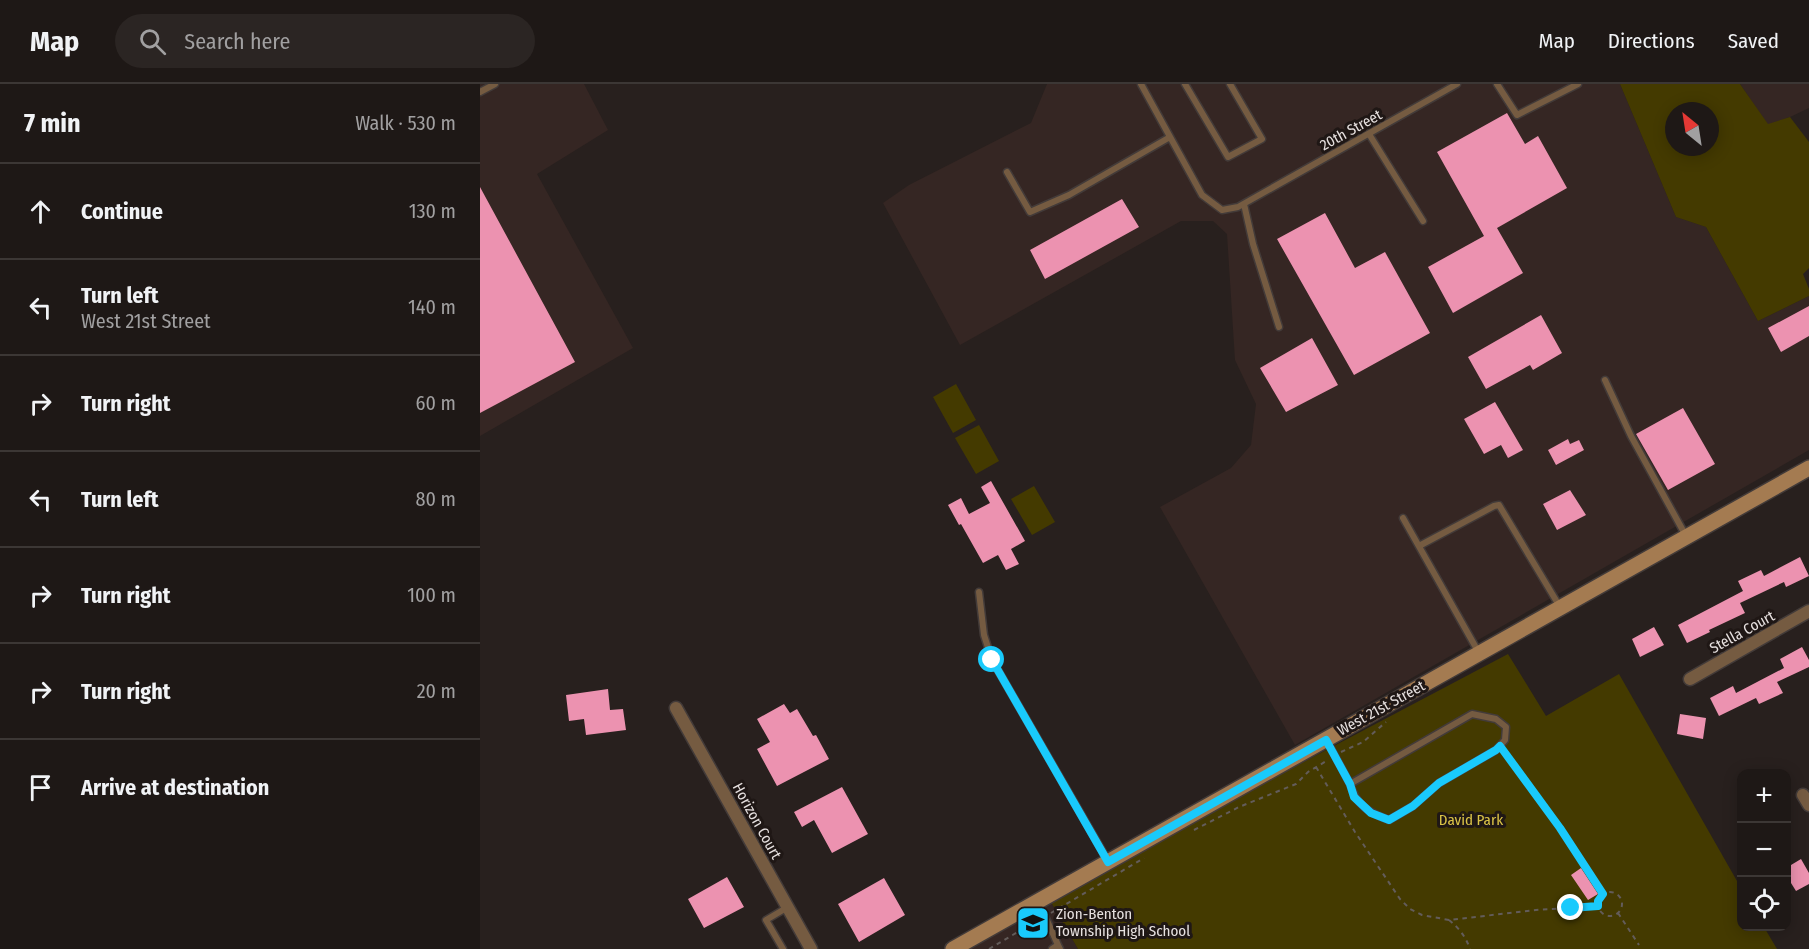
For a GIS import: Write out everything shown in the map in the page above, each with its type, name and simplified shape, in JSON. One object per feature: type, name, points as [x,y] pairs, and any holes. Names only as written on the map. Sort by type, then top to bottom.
[{"type":"street","name":"West 21st Street","points":[[953,949],[1809,468]]},
{"type":"street","name":"Stella Court","points":[[1690,679],[1809,611]]},
{"type":"street","name":"Horizon Court","points":[[676,708],[811,949]]},
{"type":"lane","points":[[480,92],[495,84]]},
{"type":"lane","points":[[1141,84],[1202,195],[1222,210],[1244,204],[1253,244],[1279,327]]},
{"type":"lane","points":[[1194,84],[1186,86],[1228,157],[1262,140],[1230,84]]},
{"type":"lane","name":"20th Street","points":[[1244,204],[1456,84]]},
{"type":"lane","points":[[1497,84],[1518,115],[1578,84]]},
{"type":"lane","points":[[1369,134],[1423,221]]},
{"type":"lane","points":[[1006,172],[1030,212],[1069,195],[1170,137]]},
{"type":"lane","points":[[1605,380],[1630,436],[1686,537]]},
{"type":"lane","points":[[1419,546],[1494,506],[1500,505],[1560,608]]},
{"type":"lane","points":[[1403,518],[1479,653]]},
{"type":"lane","points":[[979,592],[984,635],[992,660],[1108,862]]},
{"type":"lane","points":[[1326,740],[1350,784],[1354,797],[1371,813],[1389,820],[1413,806],[1439,783],[1496,750],[1505,740],[1506,727],[1496,718],[1472,714],[1350,784]]},
{"type":"lane","points":[[1036,902],[1045,916],[1057,948]]},
{"type":"lane","points":[[783,949],[766,920],[788,908]]},
{"type":"path","points":[[1500,746],[1560,828],[1603,894]]},
{"type":"path","points":[[1316,767],[1400,899],[1410,909],[1422,915],[1449,920],[1536,910],[1598,906]]},
{"type":"path","points":[[1610,892],[1618,895],[1622,901],[1622,908],[1618,913],[1611,916],[1603,914],[1598,901],[1603,894],[1610,892]]},
{"type":"path","points":[[1618,913],[1639,945]]},
{"type":"path","points":[[1449,920],[1462,932],[1470,949]]},
{"type":"shaded area","points":[[480,84],[584,84],[608,130],[537,174],[633,348],[480,436]]},
{"type":"shaded area","points":[[1047,84],[1620,84],[1676,217],[1706,227],[1758,321],[1809,296],[1809,450],[1295,745],[1160,507],[1231,468],[1251,445],[1256,404],[1235,360],[1227,234],[1213,221],[1181,221],[960,345],[883,203],[909,185],[1031,123]]},
{"type":"shaded area","points":[[1740,84],[1809,84],[1809,108],[1768,125]]},
{"type":"shaded area","name":"Zion-Benton Township High School","points":[[1048,897],[1078,949],[957,949]]},
{"type":"green space","points":[[1620,84],[1740,84],[1768,124],[1790,117],[1809,142],[1809,268],[1803,274],[1809,289],[1809,296],[1758,321],[1706,227],[1676,217]]},
{"type":"green space","points":[[956,384],[976,420],[953,433],[933,397]]},
{"type":"green space","points":[[979,425],[999,461],[976,474],[955,438]]},
{"type":"green space","points":[[1034,486],[1055,522],[1032,535],[1011,499]]},
{"type":"green space","name":"David Park","points":[[1508,654],[1546,716],[1619,674],[1737,881],[1737,931],[1766,931],[1777,949],[1078,949],[1048,897]]},
{"type":"building","points":[[1507,113],[1525,144],[1538,136],[1567,188],[1497,228],[1523,273],[1453,313],[1428,267],[1484,236],[1437,152]]},
{"type":"building","points":[[480,187],[575,362],[480,413]]},
{"type":"building","points":[[1122,199],[1139,227],[1045,279],[1030,250]]},
{"type":"building","points":[[1325,213],[1355,268],[1385,252],[1430,333],[1354,375],[1277,239]]},
{"type":"building","points":[[1809,306],[1809,336],[1781,352],[1768,328]]},
{"type":"building","points":[[1541,315],[1562,353],[1533,370],[1530,365],[1486,389],[1468,357]]},
{"type":"building","points":[[1312,338],[1338,385],[1286,412],[1260,368]]},
{"type":"building","points":[[1495,402],[1523,450],[1508,458],[1501,445],[1484,454],[1464,419]]},
{"type":"building","points":[[1683,408],[1715,464],[1668,490],[1636,434]]},
{"type":"building","points":[[1568,439],[1570,444],[1579,440],[1584,450],[1556,465],[1548,450]]},
{"type":"building","points":[[991,481],[1025,541],[1011,549],[1019,564],[1006,570],[998,555],[983,563],[948,505],[961,498],[969,514],[990,503],[981,487]]},
{"type":"building","points":[[1570,490],[1586,515],[1557,530],[1543,504]]},
{"type":"building","points":[[1800,557],[1809,576],[1786,587],[1784,582],[1740,603],[1745,613],[1687,643],[1678,625],[1743,591],[1738,581],[1761,570],[1764,576]]},
{"type":"building","points":[[1654,627],[1664,645],[1640,657],[1632,639]]},
{"type":"building","points":[[1802,647],[1809,660],[1809,667],[1777,682],[1783,693],[1759,704],[1756,698],[1719,716],[1710,698],[1733,686],[1736,693],[1784,668],[1780,659]]},
{"type":"building","points":[[608,689],[610,710],[623,709],[626,730],[586,735],[584,719],[569,721],[566,695]]},
{"type":"building","points":[[784,704],[790,713],[797,709],[813,736],[816,735],[829,759],[777,786],[757,749],[770,742],[757,719]]},
{"type":"building","points":[[1680,714],[1706,718],[1703,739],[1677,734]]},
{"type":"building","points":[[842,787],[868,834],[832,853],[814,820],[802,827],[794,812]]},
{"type":"building","points":[[1801,859],[1809,873],[1809,884],[1796,891],[1791,883],[1791,865]]},
{"type":"building","points":[[1581,868],[1598,894],[1588,900],[1571,875]]},
{"type":"building","points":[[727,877],[744,907],[704,928],[688,899]]},
{"type":"building","points":[[884,878],[905,915],[859,942],[838,904]]},
{"type":"place","name":"Zion-Benton Township High School","points":[[1033,923]]},
{"type":"route","points":[[992,660],[1108,862],[1326,740],[1350,784],[1354,797],[1371,813],[1389,820],[1413,806],[1439,783],[1500,746],[1560,828],[1603,894],[1598,901],[1598,906],[1571,908]]}]
